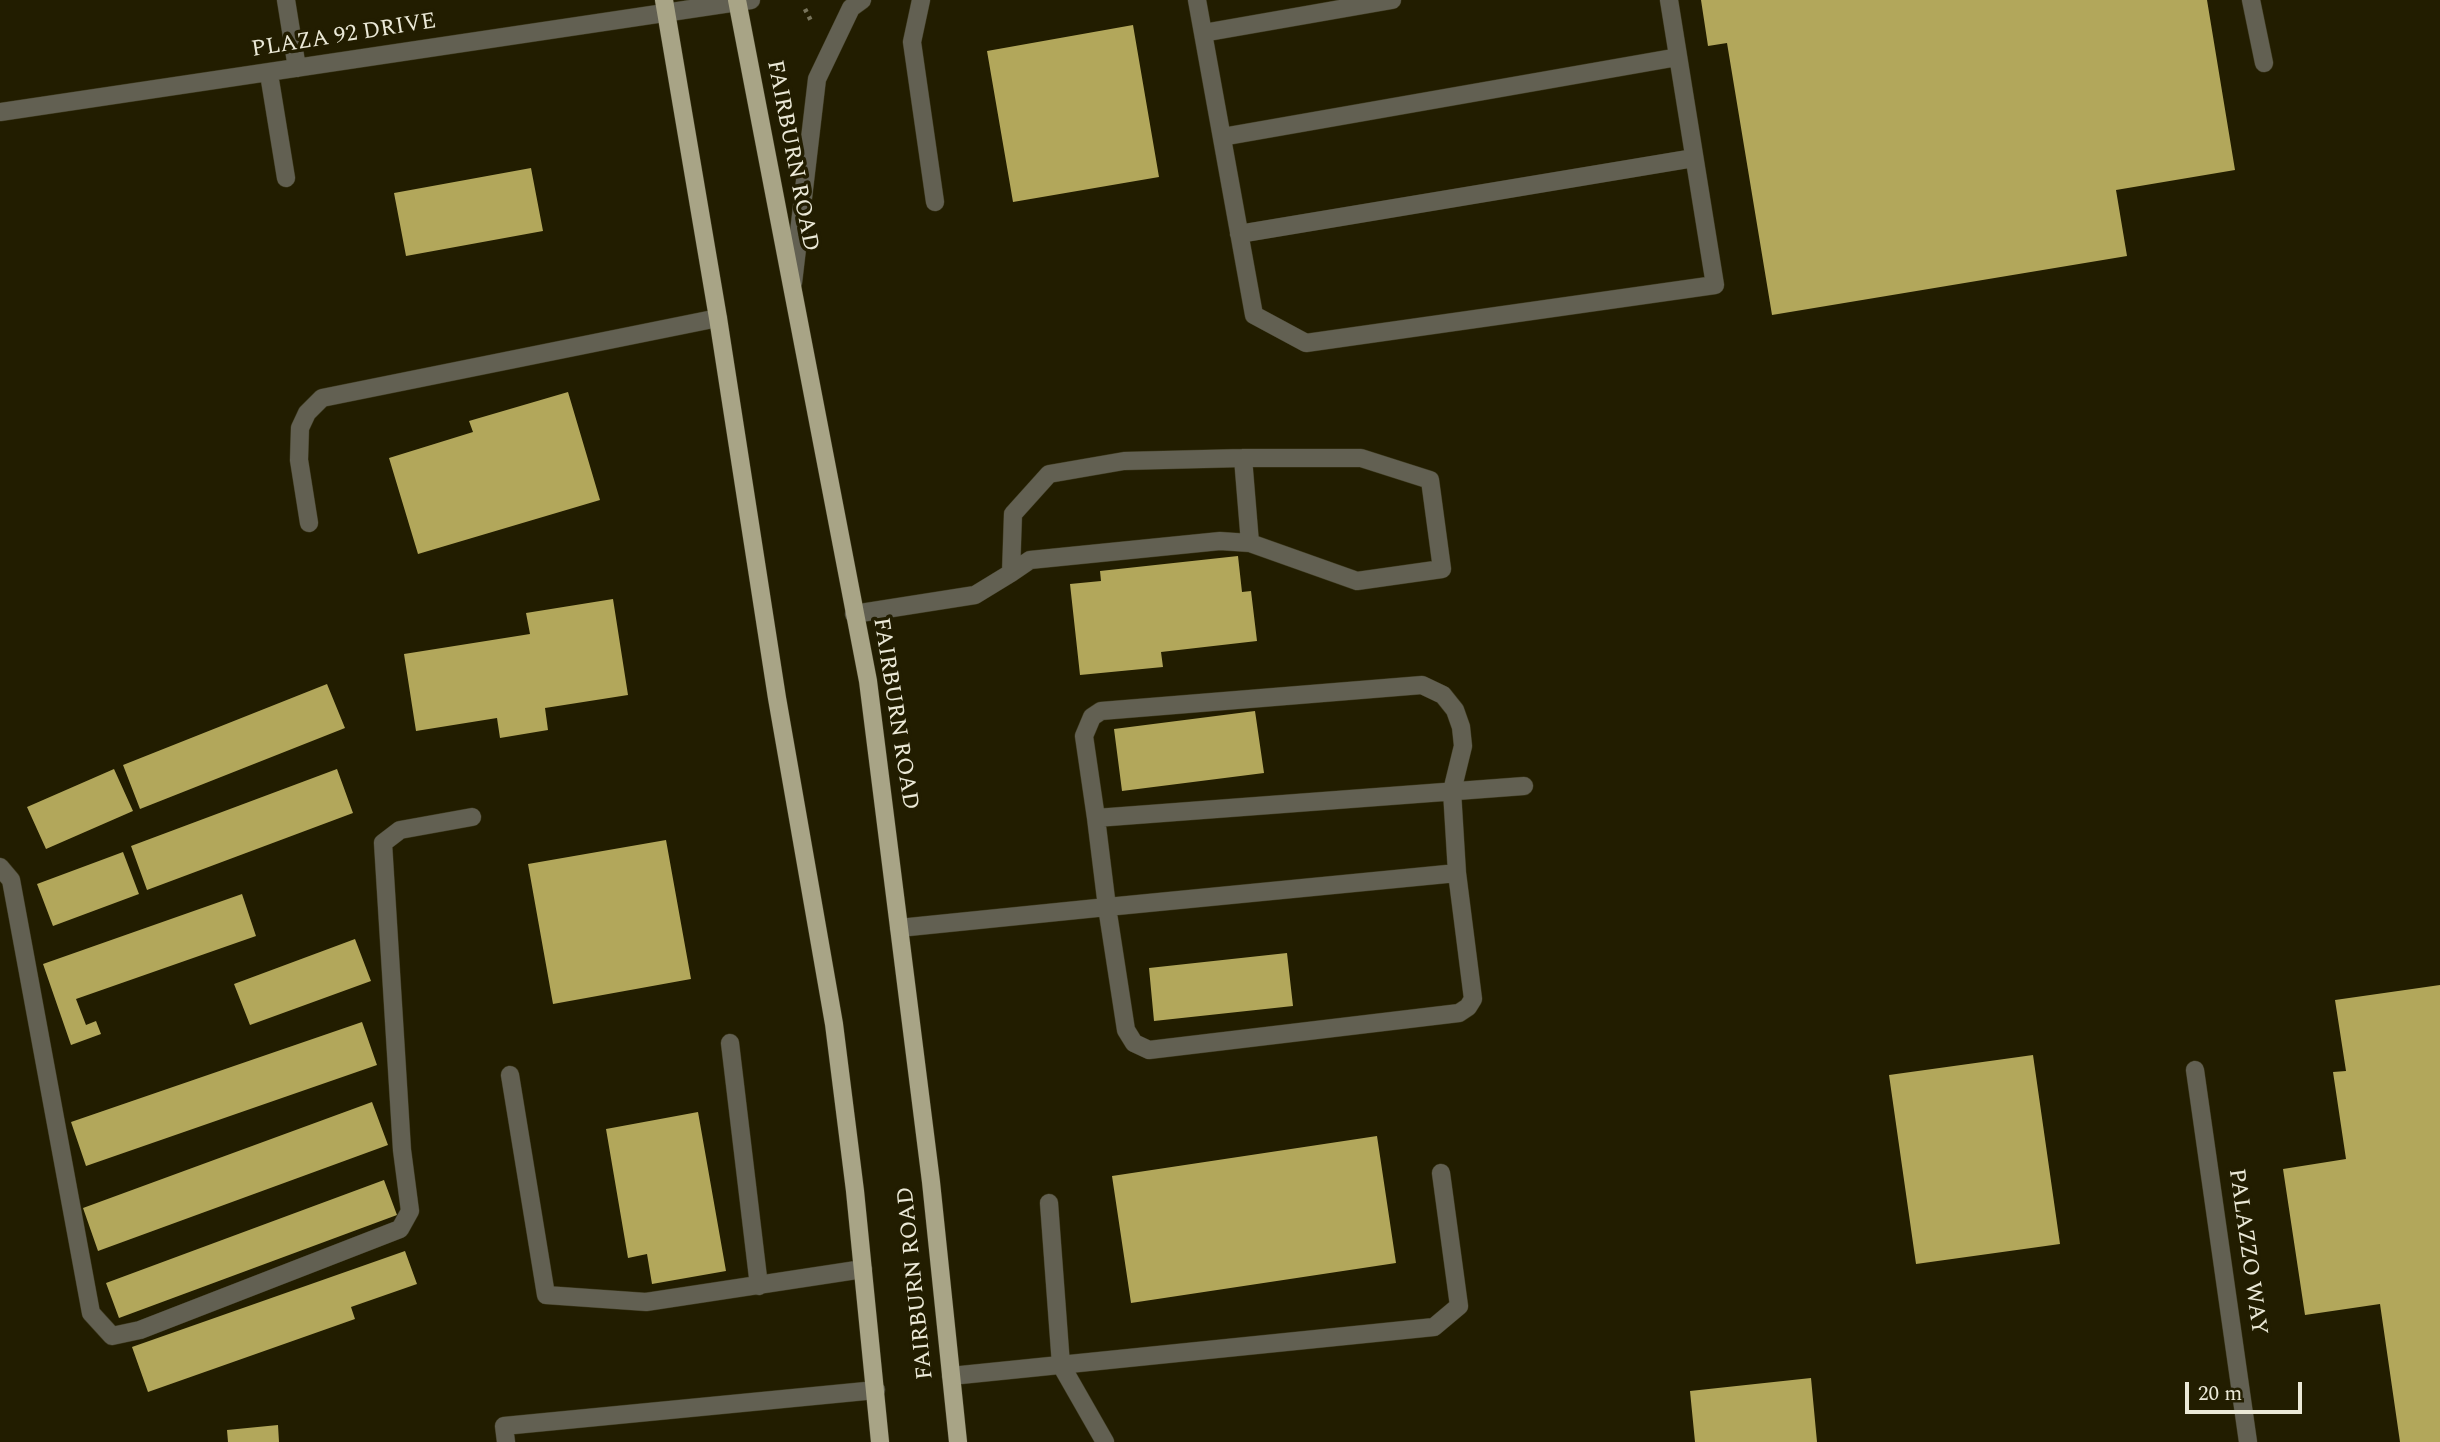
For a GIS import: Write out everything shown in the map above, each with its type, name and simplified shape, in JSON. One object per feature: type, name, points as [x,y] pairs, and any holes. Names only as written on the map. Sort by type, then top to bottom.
[{"type":"main road","name":"FAIRBURN ROAD","points":[[742,1],[792,290],[868,681],[931,1182],[958,1442]]},
{"type":"main road","points":[[664,7],[718,318],[777,698],[834,1024],[880,1442]]},
{"type":"street","points":[[286,0],[298,68]]},
{"type":"street","points":[[792,290],[817,79],[852,8],[862,0]]},
{"type":"street","points":[[921,0],[912,42],[935,202]]},
{"type":"street","points":[[1197,0],[1254,315],[1306,343],[1715,285],[1669,0]]},
{"type":"street","points":[[1203,33],[1392,0]]},
{"type":"street","points":[[2251,0],[2264,63]]},
{"type":"street","name":"PLAZA 92 DRIVE","points":[[0,112],[269,74],[664,7],[742,1]]},
{"type":"street","points":[[1222,137],[1678,57]]},
{"type":"street","points":[[269,74],[286,178]]},
{"type":"street","points":[[1239,233],[1695,158]]},
{"type":"street","points":[[309,523],[299,460],[300,428],[307,413],[322,398],[718,318]]},
{"type":"street","points":[[854,614],[975,595],[1011,573],[1030,560],[1220,541],[1250,543],[1357,582],[1442,569],[1430,481],[1361,458],[1243,458],[1124,461],[1049,474],[1013,514],[1011,573]]},
{"type":"street","points":[[1243,458],[1250,543]]},
{"type":"street","points":[[1422,685],[1443,695],[1455,710],[1461,727],[1463,746],[1452,791],[1457,873],[1474,999],[1468,1007],[1459,1013],[1149,1050],[1134,1043],[1126,1030],[1084,736],[1092,717],[1101,711],[1422,685]]},
{"type":"street","points":[[1096,818],[1524,786]]},
{"type":"street","points":[[0,867],[11,880],[91,1313],[112,1336],[140,1330],[400,1229],[410,1211],[402,1150],[383,843],[400,830],[471,817]]},
{"type":"street","points":[[899,928],[1457,873]]},
{"type":"street","points":[[730,1043],[759,1286]]},
{"type":"street","name":"PALAZZO WAY","points":[[2195,1070],[2248,1442]]},
{"type":"street","points":[[510,1075],[546,1294],[646,1302],[863,1269]]},
{"type":"street","points":[[951,1376],[1434,1327],[1459,1306],[1441,1173]]},
{"type":"street","points":[[1049,1203],[1061,1365],[1105,1442]]},
{"type":"street","points":[[506,1442],[504,1426],[876,1390]]},
{"type":"path","points":[[805,9],[811,21]]},
{"type":"building","points":[[1701,0],[2207,0],[2235,170],[2116,190],[2127,256],[1772,315],[1727,43],[1708,46]]},
{"type":"building","points":[[1133,25],[1159,177],[1013,202],[987,51]]},
{"type":"building","points":[[531,168],[543,231],[406,256],[394,193]]},
{"type":"building","points":[[568,392],[600,500],[418,554],[389,458],[473,432],[469,421]]},
{"type":"building","points":[[1238,556],[1242,592],[1251,591],[1257,641],[1161,652],[1163,667],[1080,675],[1070,584],[1101,581],[1100,571]]},
{"type":"building","points":[[613,599],[628,695],[545,708],[548,730],[500,738],[497,718],[416,731],[404,654],[530,634],[526,613]]},
{"type":"building","points":[[327,684],[345,728],[140,809],[123,765]]},
{"type":"building","points":[[1255,711],[1264,773],[1122,791],[1114,729]]},
{"type":"building","points":[[114,769],[133,811],[46,849],[27,807]]},
{"type":"building","points":[[337,769],[353,813],[147,890],[131,846]]},
{"type":"building","points":[[666,840],[691,979],[553,1004],[528,864]]},
{"type":"building","points":[[123,852],[139,894],[53,926],[37,884]]},
{"type":"building","points":[[242,894],[256,936],[76,999],[86,1025],[96,1021],[101,1034],[71,1045],[43,964]]},
{"type":"building","points":[[355,939],[371,981],[250,1025],[234,984]]},
{"type":"building","points":[[1287,953],[1293,1006],[1154,1021],[1149,968]]},
{"type":"building","points":[[2440,985],[2440,1442],[2400,1442],[2380,1304],[2305,1315],[2283,1169],[2346,1159],[2333,1072],[2346,1071],[2335,1000]]},
{"type":"building","points":[[362,1022],[377,1065],[86,1166],[71,1122]]},
{"type":"building","points":[[2033,1055],[2060,1244],[1916,1264],[1889,1075]]},
{"type":"building","points":[[372,1102],[388,1145],[98,1251],[83,1208]]},
{"type":"building","points":[[698,1112],[726,1271],[652,1284],[647,1254],[628,1258],[606,1129]]},
{"type":"building","points":[[1377,1136],[1396,1263],[1131,1303],[1112,1176]]},
{"type":"building","points":[[384,1180],[397,1215],[119,1318],[106,1283]]},
{"type":"building","points":[[405,1251],[417,1284],[351,1307],[355,1319],[148,1392],[132,1347]]},
{"type":"building","points":[[1811,1378],[1817,1442],[1695,1442],[1690,1391]]},
{"type":"building","points":[[278,1425],[279,1442],[228,1442],[227,1430]]}]
